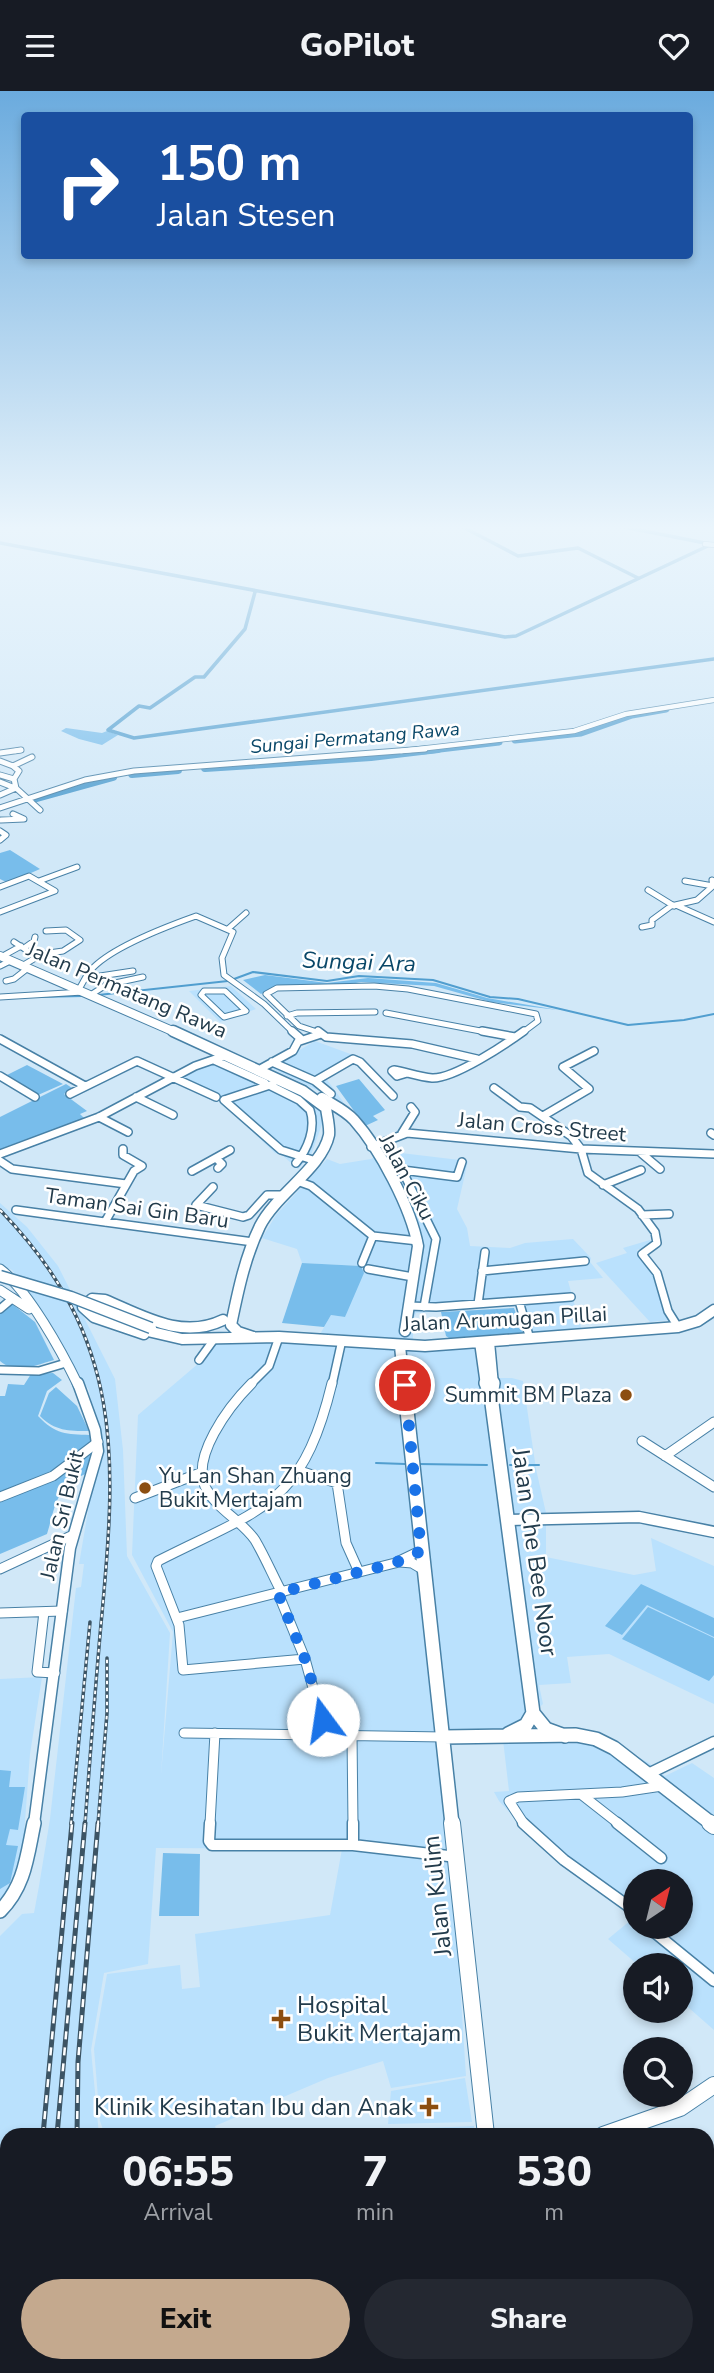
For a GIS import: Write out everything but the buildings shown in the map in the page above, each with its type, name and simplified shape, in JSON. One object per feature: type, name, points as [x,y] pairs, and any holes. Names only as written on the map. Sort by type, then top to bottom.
[{"type":"main road","name":"Jalan Permatang Rawa","points":[[3,960],[89,993],[233,1057],[266,1068],[330,1108],[345,1112],[358,1126]]},
{"type":"main road","name":"Jalan Permatang Rawa","points":[[266,1068],[272,1083],[315,1098],[330,1108]]},
{"type":"main road","points":[[329,1133],[330,1108]]},
{"type":"main road","points":[[253,1337],[238,1332],[231,1325],[235,1298],[253,1242],[264,1219],[316,1161],[329,1133],[339,1120],[358,1126]]},
{"type":"main road","name":"Jalan Ciku","points":[[358,1126],[418,1241],[405,1331]]},
{"type":"main road","points":[[0,1276],[71,1297],[180,1337],[212,1332],[223,1320],[235,1298]]},
{"type":"main road","points":[[0,1286],[71,1302],[153,1334],[215,1338]]},
{"type":"main road","points":[[215,1338],[186,1343],[163,1340],[94,1317],[83,1307],[92,1300],[105,1300],[183,1329],[209,1329],[223,1320]]},
{"type":"main road","name":"Jalan Arumugan Pillai","points":[[215,1338],[279,1337],[425,1346],[678,1327],[711,1316]]},
{"type":"main road","points":[[378,1343],[396,1339],[405,1331],[409,1341],[425,1346]]},
{"type":"main road","name":"Jalan Che Bee Noor","points":[[485,1342],[486,1386],[491,1396],[533,1713]]},
{"type":"main road","name":"Jalan Kulim","points":[[400,1346],[458,1857],[485,2128]]},
{"type":"main road","points":[[498,1736],[521,1729],[533,1713],[546,1729],[565,1736]]},
{"type":"main road","points":[[444,1737],[565,1736],[586,1737],[606,1743],[714,1826]]},
{"type":"main road","points":[[623,2128],[680,2108],[714,2085]]},
{"type":"street","points":[[0,808],[85,780],[134,771],[360,755],[574,731],[626,714],[714,700]]},
{"type":"street","points":[[0,753],[21,750]]},
{"type":"street","points":[[13,766],[32,757]]},
{"type":"street","points":[[0,761],[19,771],[13,779]]},
{"type":"street","points":[[0,775],[13,779]]},
{"type":"street","points":[[13,779],[16,788],[40,810]]},
{"type":"street","points":[[0,782],[16,788]]},
{"type":"street","points":[[0,795],[16,788]]},
{"type":"street","points":[[0,820],[24,819],[13,814]]},
{"type":"street","points":[[0,831],[6,835],[0,840]]},
{"type":"street","points":[[39,881],[77,867]]},
{"type":"street","points":[[0,887],[31,876],[54,892],[0,912]]},
{"type":"street","points":[[0,881],[8,884]]},
{"type":"street","points":[[685,881],[712,883]]},
{"type":"street","points":[[642,927],[652,925],[652,920],[676,906],[697,900],[712,883]]},
{"type":"street","points":[[648,890],[676,906],[714,922]]},
{"type":"street","points":[[229,928],[246,913]]},
{"type":"street","points":[[89,993],[88,978],[94,966],[159,929],[192,916],[201,917],[233,932],[222,955],[221,969],[224,975],[232,978],[299,1038]]},
{"type":"street","points":[[6,981],[15,979],[17,974],[37,957],[63,951],[80,940],[66,930],[46,931]]},
{"type":"street","points":[[3,960],[34,941],[35,937]]},
{"type":"street","points":[[14,942],[37,957]]},
{"type":"street","points":[[88,978],[133,971]]},
{"type":"street","points":[[0,997],[89,993],[106,985],[143,977]]},
{"type":"street","points":[[407,1073],[433,1078],[444,1076],[497,1050],[537,1021],[536,1014],[386,987],[271,990],[266,997],[299,1026],[326,1037],[421,1046],[477,1059]]},
{"type":"street","points":[[245,1010],[225,991],[204,991],[200,994],[224,1017],[264,1005]]},
{"type":"street","points":[[287,1016],[298,1013],[375,1012]]},
{"type":"street","points":[[386,1013],[515,1037]]},
{"type":"street","points":[[266,1068],[293,1051],[299,1038],[318,1032]]},
{"type":"street","points":[[0,1039],[85,1086]]},
{"type":"street","points":[[543,1116],[589,1089],[563,1067],[594,1052]]},
{"type":"street","points":[[0,1154],[99,1117],[213,1059],[233,1057]]},
{"type":"street","points":[[213,1059],[272,1083],[305,1104],[315,1121],[299,1160]]},
{"type":"street","points":[[315,1081],[353,1059],[360,1062],[393,1096]]},
{"type":"street","points":[[70,1094],[137,1061],[216,1097]]},
{"type":"street","points":[[266,1068],[315,1081],[331,1094]]},
{"type":"street","points":[[0,1076],[35,1097]]},
{"type":"street","points":[[272,1083],[224,1100],[281,1150],[299,1160],[316,1161]]},
{"type":"street","points":[[494,1088],[520,1107],[530,1108],[571,1136],[581,1149],[588,1173],[629,1202],[642,1215],[655,1232],[657,1243],[642,1254],[657,1273],[668,1311],[678,1327]]},
{"type":"street","points":[[136,1097],[173,1115]]},
{"type":"street","points":[[402,1133],[415,1112],[411,1107]]},
{"type":"street","points":[[99,1117],[128,1132]]},
{"type":"street","name":"Jalan Cross Street","points":[[370,1147],[402,1133],[581,1149],[714,1154]]},
{"type":"street","points":[[106,1222],[134,1171],[142,1166],[123,1155],[122,1149]]},
{"type":"street","points":[[192,1171],[230,1150]]},
{"type":"street","points":[[641,1153],[660,1169]]},
{"type":"street","points":[[216,1158],[222,1164],[218,1168]]},
{"type":"street","points":[[0,1161],[12,1169],[126,1184]]},
{"type":"street","points":[[382,1168],[457,1177],[462,1161]]},
{"type":"street","points":[[402,1170],[436,1238],[424,1307]]},
{"type":"street","points":[[603,1185],[641,1170]]},
{"type":"street","points":[[297,1181],[311,1186],[373,1236],[418,1241]]},
{"type":"street","points":[[213,1187],[196,1205],[243,1217],[249,1215],[267,1195],[283,1195]]},
{"type":"street","name":"Taman Sai Gin Baru","points":[[16,1210],[253,1242]]},
{"type":"street","points":[[642,1215],[669,1214]]},
{"type":"street","points":[[362,1263],[373,1236]]},
{"type":"street","points":[[478,1304],[485,1252]]},
{"type":"street","points":[[482,1271],[584,1261]]},
{"type":"street","name":"Jalan Sri Bukit","points":[[0,1269],[9,1274],[17,1295],[36,1315],[66,1363],[87,1407],[98,1442],[95,1466],[74,1535],[36,1813],[23,1879],[13,1898],[0,1911]]},
{"type":"street","points":[[369,1269],[413,1277]]},
{"type":"street","points":[[0,1286],[17,1295],[0,1308]]},
{"type":"street","points":[[409,1306],[571,1297]]},
{"type":"street","points":[[519,1301],[530,1339]]},
{"type":"street","points":[[527,1323],[544,1338]]},
{"type":"street","points":[[279,1337],[269,1366],[241,1394],[218,1428],[205,1453],[200,1473],[207,1491],[254,1539],[280,1593],[305,1659],[327,1735]]},
{"type":"street","points":[[199,1360],[215,1338]]},
{"type":"street","points":[[305,1659],[183,1671],[177,1618],[158,1571],[158,1560],[238,1521],[268,1503],[300,1471],[317,1434],[342,1341]]},
{"type":"street","points":[[0,1370],[39,1371],[66,1363]]},
{"type":"street","points":[[665,1456],[712,1427]]},
{"type":"street","points":[[642,1441],[714,1487]]},
{"type":"street","points":[[0,1497],[53,1476],[98,1442]]},
{"type":"street","points":[[300,1471],[337,1483],[346,1542],[359,1572]]},
{"type":"street","points":[[135,1498],[200,1473]]},
{"type":"street","points":[[507,1520],[639,1517],[714,1532]]},
{"type":"street","points":[[0,1569],[74,1535]]},
{"type":"street","points":[[177,1618],[395,1563],[423,1548]]},
{"type":"street","points":[[395,1563],[417,1564],[426,1573]]},
{"type":"street","points":[[0,1613],[62,1611]]},
{"type":"street","points":[[44,1612],[37,1672],[55,1672]]},
{"type":"street","points":[[184,1733],[444,1737]]},
{"type":"street","points":[[215,1733],[209,1841],[212,1845],[353,1845],[458,1857]]},
{"type":"street","points":[[352,1735],[353,1845]]},
{"type":"street","points":[[648,1774],[713,1745]]},
{"type":"street","points":[[623,1903],[598,1887],[529,1829],[510,1808],[509,1801],[517,1797],[622,1792],[662,1786]]},
{"type":"street","points":[[581,1794],[661,1858]]},
{"type":"street","points":[[663,1939],[714,1981]]},
{"type":"shaded area","points":[[66,728],[102,733],[107,731],[118,735],[102,745],[61,731]]},
{"type":"shaded area","points":[[10,850],[40,869],[8,883],[0,879],[0,853]]},
{"type":"shaded area","points":[[265,975],[327,983],[368,978],[436,983],[487,998],[558,1010],[491,1002],[434,986],[361,982],[345,985],[276,986],[261,994],[243,980]]},
{"type":"shaded area","points":[[231,986],[256,1009],[220,1022],[189,991]]},
{"type":"shaded area","points":[[315,1041],[364,1059],[325,1077],[344,1103],[273,1069],[272,1066]]},
{"type":"shaded area","points":[[228,1059],[264,1076],[270,1083],[275,1081],[315,1102],[325,1116],[311,1155],[298,1169],[282,1155],[275,1153],[217,1098],[174,1081],[207,1063]]},
{"type":"shaded area","points":[[27,1065],[63,1084],[38,1095],[5,1076]]},
{"type":"shaded area","points":[[359,1079],[385,1110],[373,1116],[378,1120],[365,1126],[336,1086]]},
{"type":"shaded area","points":[[66,1084],[72,1088],[64,1094],[87,1111],[80,1114],[84,1118],[0,1151],[0,1117]]},
{"type":"shaded area","points":[[376,1150],[468,1161],[457,1209],[467,1228],[470,1246],[510,1248],[525,1243],[573,1239],[591,1258],[590,1262],[603,1278],[568,1281],[582,1331],[526,1334],[515,1305],[416,1313],[413,1320],[413,1341],[491,1340],[495,1378],[523,1381],[536,1469],[546,1513],[546,1557],[634,1575],[656,1571],[651,1538],[714,1566],[714,1704],[609,1654],[567,1657],[571,1683],[539,1685],[543,1704],[513,1731],[441,1741],[452,1860],[466,2076],[391,2088],[383,2061],[328,2078],[216,2128],[102,2128],[94,2049],[107,1974],[180,1965],[182,1989],[200,1987],[195,1934],[330,1915],[342,1849],[156,1848],[148,1964],[104,1973],[91,2050],[98,2128],[0,2128],[0,1936],[22,1914],[34,1913],[50,1819],[76,1588],[81,1587],[84,1564],[79,1564],[99,1447],[89,1390],[12,1270],[0,1265],[0,1203],[27,1227],[58,1266],[115,1379],[123,1450],[127,1556],[170,1633],[161,1775],[173,1632],[132,1555],[138,1415],[206,1357],[215,1342],[315,1343],[331,1315],[345,1317],[361,1266],[302,1263],[297,1249],[262,1238],[276,1215],[327,1159],[340,1164],[371,1159],[378,1155]]},
{"type":"shaded area","points":[[650,1240],[653,1244],[637,1250],[658,1278],[663,1307],[670,1320],[650,1322],[596,1263],[627,1253],[623,1248]]},
{"type":"shaded area","points":[[302,1263],[361,1266],[364,1273],[345,1317],[331,1315],[324,1327],[282,1323]]},
{"type":"shaded area","points":[[11,1303],[35,1322],[54,1360],[19,1368],[0,1361],[0,1312]]},
{"type":"shaded area","points":[[514,1308],[523,1333],[449,1338],[446,1336],[441,1312]]},
{"type":"shaded area","points":[[53,1373],[62,1380],[47,1391],[38,1416],[50,1427],[62,1432],[90,1435],[88,1464],[85,1474],[62,1491],[47,1534],[0,1554],[0,1396],[5,1396],[8,1384],[24,1385],[31,1374]]},
{"type":"shaded area","points":[[56,1387],[77,1406],[89,1431],[62,1429],[51,1425],[40,1416],[49,1393]]},
{"type":"shaded area","points":[[641,1584],[714,1618],[714,1637],[647,1605],[622,1635],[605,1626]]},
{"type":"shaded area","points":[[648,1607],[714,1638],[714,1675],[709,1681],[622,1639]]},
{"type":"shaded area","points":[[42,1677],[30,1754],[24,1835],[16,1887],[0,1904],[0,1679]]},
{"type":"shaded area","points":[[604,1738],[649,1763],[665,1776],[692,1763],[714,1778],[714,2030],[693,2012],[693,1953],[624,1953],[608,1939],[623,1927],[623,1939],[693,1939],[693,1869],[623,1869],[623,1908],[547,1852],[499,1801],[494,1792],[509,1791],[503,1740]]},
{"type":"shaded area","points":[[0,1770],[11,1771],[9,1787],[25,1787],[18,1830],[10,1829],[6,1845],[18,1846],[10,1883],[0,1889]]},
{"type":"shaded area","points":[[163,1853],[200,1854],[199,1916],[159,1916]]},
{"type":"shaded area","name":"Klinik Kesihatan Ibu dan Anak","points":[[465,2078],[472,2122],[388,2124],[391,2091]]},
{"type":"shaded area","points":[[474,2126],[474,2128],[429,2128]]},
{"type":"waterway","points":[[243,631],[204,677],[195,677],[150,708],[139,706],[108,730],[134,738],[714,659]]},
{"type":"waterway","points":[[475,631],[505,637],[526,631]]},
{"type":"waterway","name":"Sungai Permatang Rawa","points":[[515,740],[581,733],[632,715],[666,709]]},
{"type":"waterway","name":"Sungai Permatang Rawa","points":[[423,751],[499,742]]},
{"type":"waterway","name":"Sungai Permatang Rawa","points":[[205,768],[371,757],[438,749]]},
{"type":"waterway","name":"Sungai Permatang Rawa","points":[[132,774],[178,770]]},
{"type":"waterway","name":"Sungai Permatang Rawa","points":[[37,798],[113,777]]},
{"type":"waterway","name":"Sungai Ara","points":[[234,979],[253,972],[327,981],[359,976],[433,980],[490,997],[518,999],[628,1025],[684,1020],[714,1014]]},
{"type":"waterway","name":"Sungai Ara","points":[[98,995],[228,981]]},
{"type":"waterway","name":"Sungai Ara","points":[[35,997],[82,996]]},
{"type":"waterway","points":[[376,1463],[405,1464]]},
{"type":"waterway","points":[[419,1464],[487,1465]]},
{"type":"waterway","points":[[510,1465],[539,1465]]},
{"type":"railway","points":[[0,1210],[41,1258],[71,1306],[91,1354],[103,1403],[109,1454],[110,1507],[85,1824]]},
{"type":"railway","points":[[71,1824],[90,1622]]},
{"type":"railway","points":[[98,1824],[107,1713],[107,1658]]},
{"type":"railway","points":[[44,2128],[72,1823]]},
{"type":"railway","points":[[58,2128],[85,1823]]},
{"type":"railway","points":[[77,2128],[78,2062],[98,1823]]},
{"type":"place","name":"Summit BM Plaza","points":[[626,1395]]},
{"type":"place","name":"Yu Lan Shan Zhuang Bukit Mertajam","points":[[145,1488]]},
{"type":"place","name":"Hospital Bukit Mertajam","points":[[281,2019]]},
{"type":"place","name":"Klinik Kesihatan Ibu dan Anak","points":[[429,2107]]},
{"type":"route","points":[[323,1720],[305,1659],[278,1593],[395,1563],[413,1556],[423,1548],[405,1385]]}]
